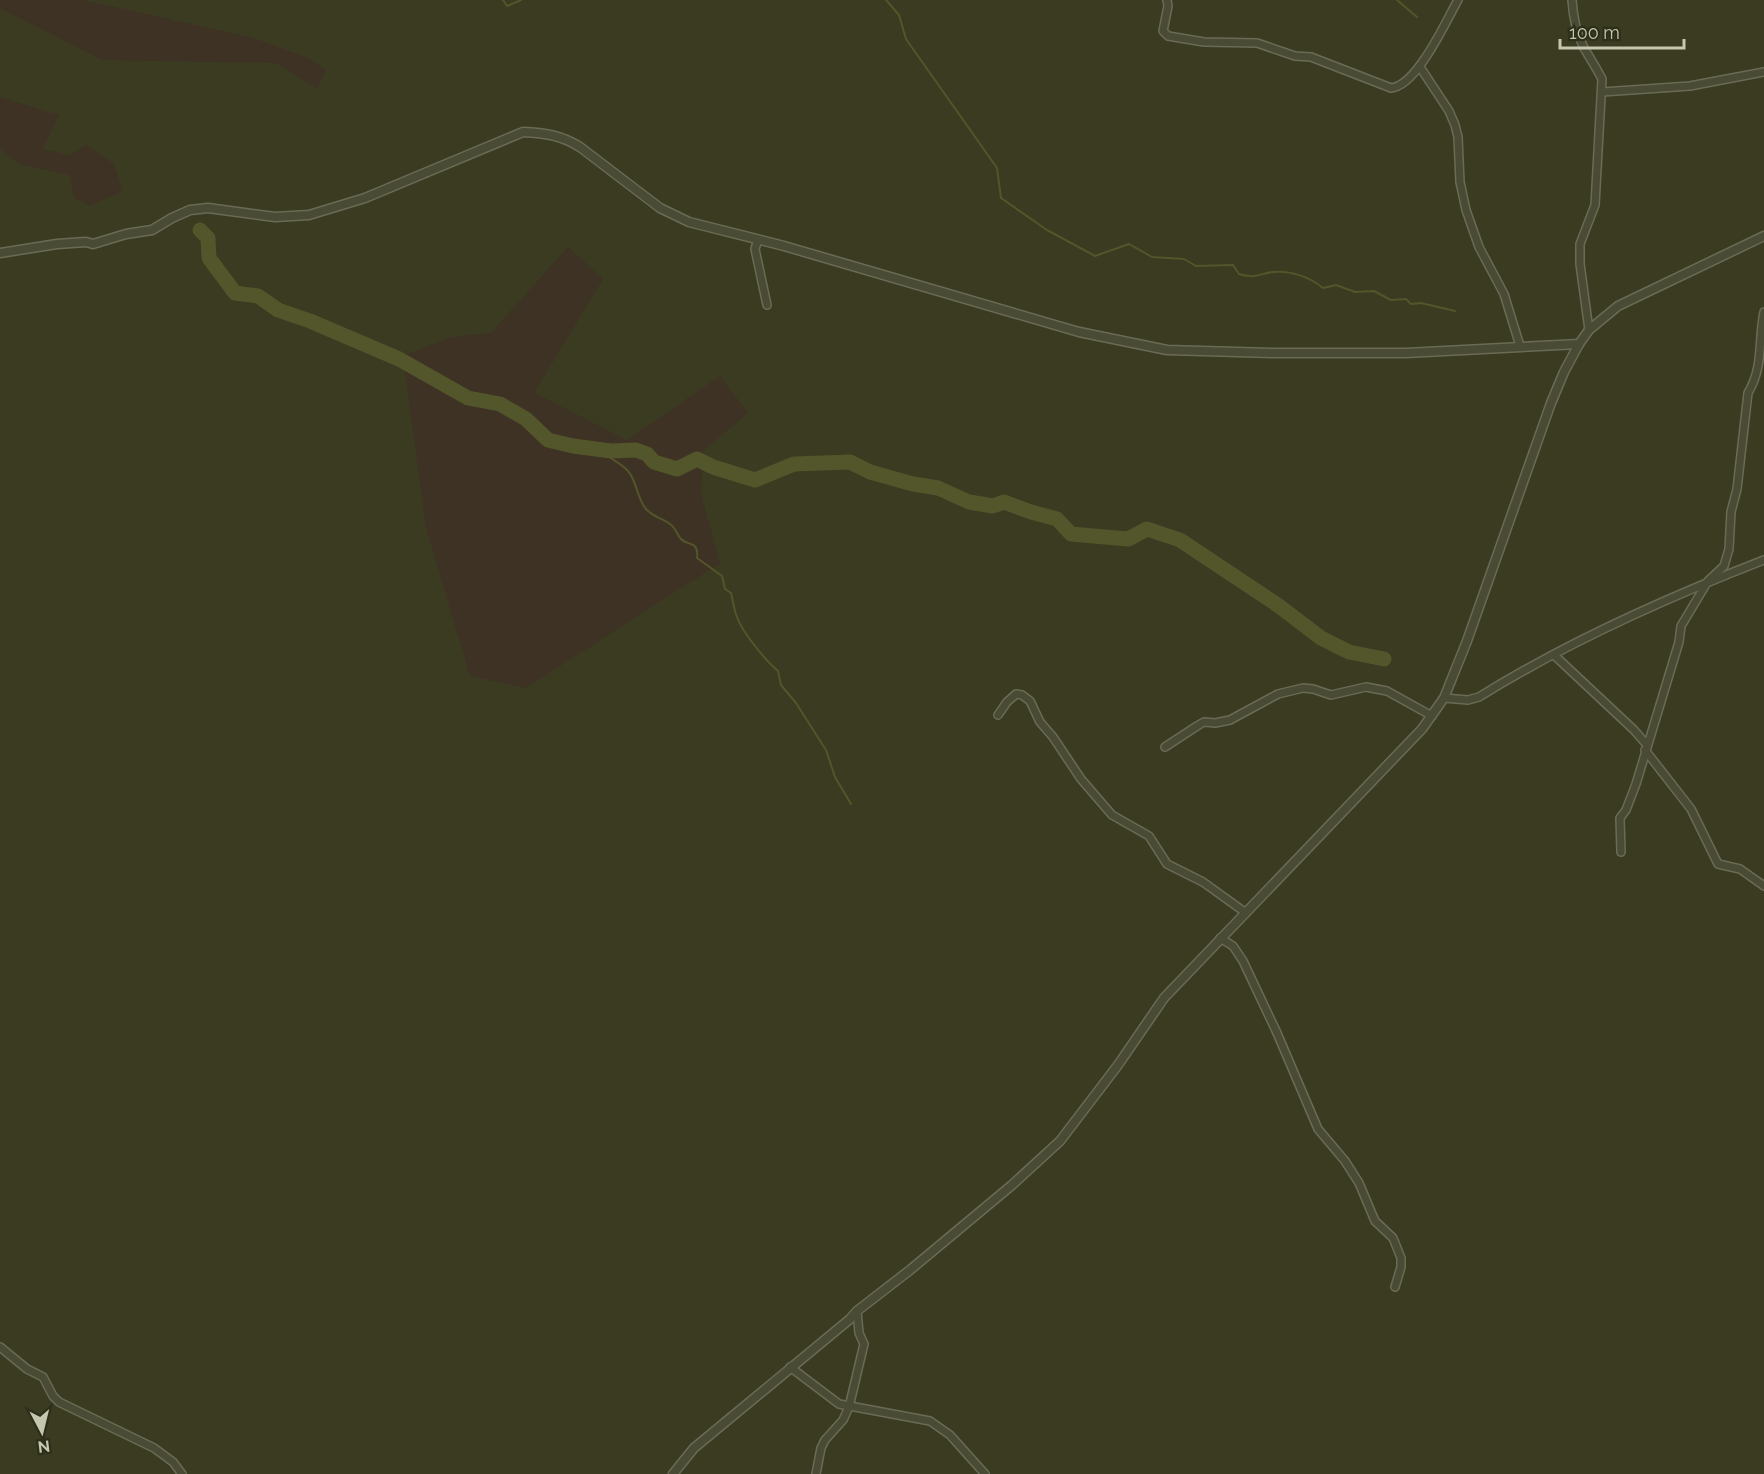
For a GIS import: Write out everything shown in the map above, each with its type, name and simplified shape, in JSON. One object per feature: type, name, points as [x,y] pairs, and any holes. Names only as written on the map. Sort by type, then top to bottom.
[{"type":"street","points":[[1167,0],[1163,31],[1168,36],[1204,42],[1257,43],[1295,56],[1311,57],[1391,88],[1401,85],[1420,67],[1458,0]]},
{"type":"street","points":[[1572,0],[1576,26],[1583,46],[1602,79],[1595,205],[1580,244],[1580,264],[1590,330]]},
{"type":"street","points":[[1420,67],[1449,111],[1455,125],[1458,137],[1460,182],[1466,210],[1479,247],[1504,294],[1520,346]]},
{"type":"street","points":[[1602,92],[1689,86],[1764,72]]},
{"type":"street","points":[[0,253],[57,244],[86,242],[93,244],[126,234],[152,230],[190,210],[208,208],[275,217],[309,215],[365,198],[523,132],[566,138],[660,208],[689,222],[758,239],[1079,332],[1167,350],[1406,353],[1579,344]]},
{"type":"street","points":[[673,1474],[694,1448],[1012,1185],[1060,1141],[1118,1065],[1164,998],[1422,729],[1444,698],[1467,642],[1551,403],[1579,344],[1590,330],[1618,306],[1764,236]]},
{"type":"street","points":[[758,239],[754,249],[767,305]]},
{"type":"street","points":[[1621,852],[1620,818],[1626,810],[1636,784],[1676,653],[1681,626],[1708,581],[1724,566],[1729,549],[1731,512],[1737,489],[1748,393],[1756,380],[1764,312]]},
{"type":"street","points":[[1444,698],[1458,701],[1479,697],[1581,639],[1708,581],[1764,560]]},
{"type":"street","points":[[1554,655],[1634,730],[1691,809],[1718,864],[1740,869],[1764,886]]},
{"type":"street","points":[[1165,747],[1204,723],[1230,720],[1278,694],[1303,688],[1331,695],[1366,687],[1387,691],[1432,716]]},
{"type":"street","points":[[998,715],[1007,702],[1017,694],[1022,694],[1030,701],[1040,722],[1081,779],[1112,815],[1149,836],[1167,864],[1203,882],[1246,913]]},
{"type":"street","points":[[1220,938],[1233,946],[1243,961],[1277,1033],[1318,1130],[1345,1161],[1359,1183],[1375,1221],[1393,1238],[1401,1258],[1401,1268],[1395,1287]]},
{"type":"street","points":[[816,1474],[825,1440],[843,1420],[849,1407],[864,1344],[859,1332],[857,1311]]},
{"type":"street","points":[[0,1347],[27,1369],[43,1377],[53,1396],[59,1402],[154,1448],[172,1462],[182,1474]]},
{"type":"street","points":[[790,1367],[831,1399],[849,1407],[930,1421],[951,1435],[984,1474]]},
{"type":"shaded area","points":[[0,0],[83,0],[250,37],[306,57],[326,70],[317,89],[276,63],[102,60],[0,8]]},
{"type":"shaded area","points":[[0,97],[59,115],[43,149],[69,155],[86,145],[114,164],[123,191],[90,206],[74,197],[69,175],[19,164],[0,148]]},
{"type":"shaded area","points":[[568,247],[603,279],[534,393],[627,440],[720,376],[748,413],[703,451],[701,494],[720,563],[526,688],[470,676],[426,528],[403,356],[451,337],[491,333]]},
{"type":"waterway","points":[[503,0],[507,6],[521,0]]},
{"type":"waterway","points":[[886,0],[899,15],[906,39],[997,168],[1001,198],[1047,230],[1095,256],[1129,244],[1152,257],[1184,259],[1196,266],[1233,265],[1239,274],[1250,276],[1273,272],[1293,273],[1323,288],[1336,285],[1355,292],[1374,291],[1391,300],[1406,299],[1411,304],[1421,303],[1455,311]]},
{"type":"waterway","points":[[1397,0],[1417,17]]},
{"type":"waterway","points":[[200,230],[208,238],[209,258],[235,293],[258,296],[278,310],[310,321],[399,359],[468,398],[500,404],[526,419],[548,440],[611,451],[636,450],[647,454],[654,462],[677,469],[697,459],[713,467],[755,480],[794,464],[850,462],[870,472],[913,484],[938,488],[969,502],[993,506],[1004,502],[1057,519],[1071,534],[1128,539],[1147,529],[1180,540],[1279,606],[1321,638],[1349,652],[1384,659]]},
{"type":"waterway","points":[[603,450],[631,475],[646,509],[672,526],[683,541],[696,548],[697,558],[722,576],[725,589],[731,593],[740,623],[755,646],[778,671],[781,685],[796,703],[826,750],[835,777],[851,804]]}]
